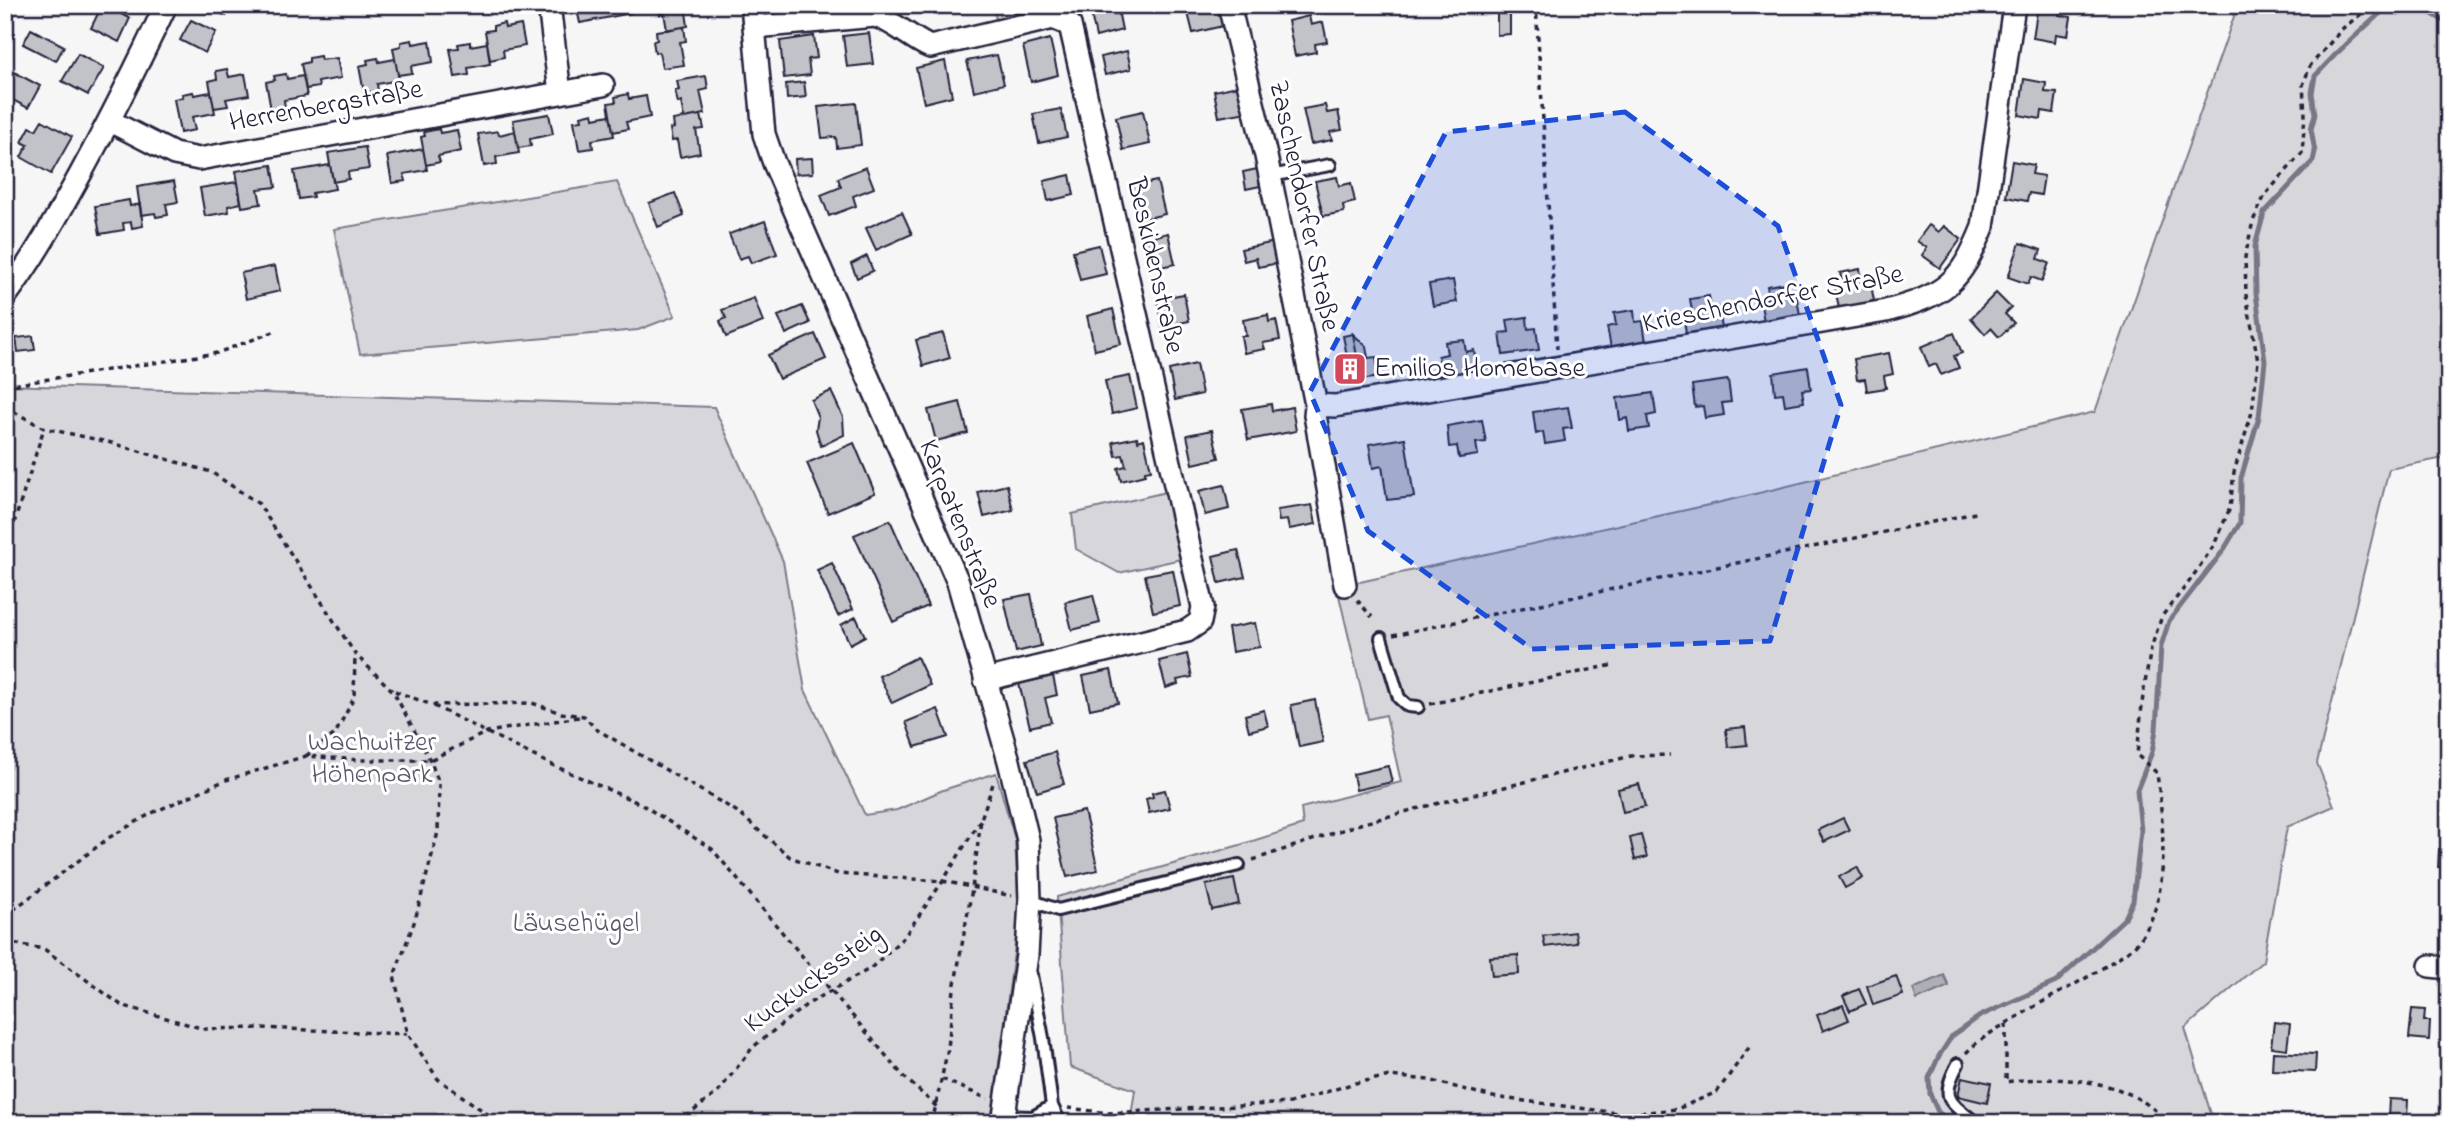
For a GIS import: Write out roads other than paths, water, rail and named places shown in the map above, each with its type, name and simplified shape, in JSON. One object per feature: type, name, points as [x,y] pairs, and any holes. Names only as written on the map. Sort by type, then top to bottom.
[{"type":"street","points":[[5,297],[44,238],[110,121],[166,5]]},
{"type":"street","points":[[549,5],[560,93]]},
{"type":"street","name":"Karpatenstraße","points":[[752,5],[764,134],[774,163],[958,582],[1009,761],[1028,840],[1030,900],[1027,955],[1004,1115]]},
{"type":"street","name":"Zaschendorfer Straße","points":[[1229,5],[1270,176],[1316,405],[1317,428],[1345,586]]},
{"type":"street","name":"Krieschendorfer Straße","points":[[1316,405],[1335,406],[1559,368],[1886,311],[1924,300],[1950,284],[1971,257],[1983,226],[2014,5]]},
{"type":"street","name":"Beskidenstraße","points":[[755,27],[875,16],[930,47],[1053,18],[1070,24],[1203,607],[1200,622],[1188,631],[985,680]]},
{"type":"street","name":"Herrenbergstraße","points":[[110,121],[174,154],[199,159],[603,85]]},
{"type":"lane","points":[[1270,176],[1330,165]]},
{"type":"lane","points":[[1381,638],[1399,698],[1408,706],[1418,707]]},
{"type":"lane","points":[[1030,900],[1058,910],[1238,865]]},
{"type":"lane","points":[[1027,955],[1043,1038],[1052,1106],[1060,1123]]},
{"type":"lane","points":[[1958,1064],[1951,1076],[1948,1095],[1956,1109],[1976,1123]]},
{"type":"lane","points":[[1004,1115],[1033,1117],[1052,1106]]},
{"type":"waterway","points":[[1951,1123],[1938,1112],[1930,1094],[1929,1078],[1952,1036],[1980,1016],[2056,982],[2125,918],[2133,901],[2141,831],[2137,790],[2152,752],[2156,730],[2161,646],[2169,621],[2223,551],[2240,523],[2241,478],[2259,417],[2265,361],[2256,294],[2255,246],[2264,213],[2313,161],[2315,152],[2311,129],[2315,114],[2312,93],[2315,76],[2389,5]]},
{"type":"waterway","points":[[2418,5],[2445,22],[2449,21]]},
{"type":"place","name":"Emilios Homebase","points":[[1350,369]]},
{"type":"park label","name":"Wachwitzer Höhenpark","points":[[372,759]]},
{"type":"park label","name":"Läusehügel","points":[[576,924]]}]
